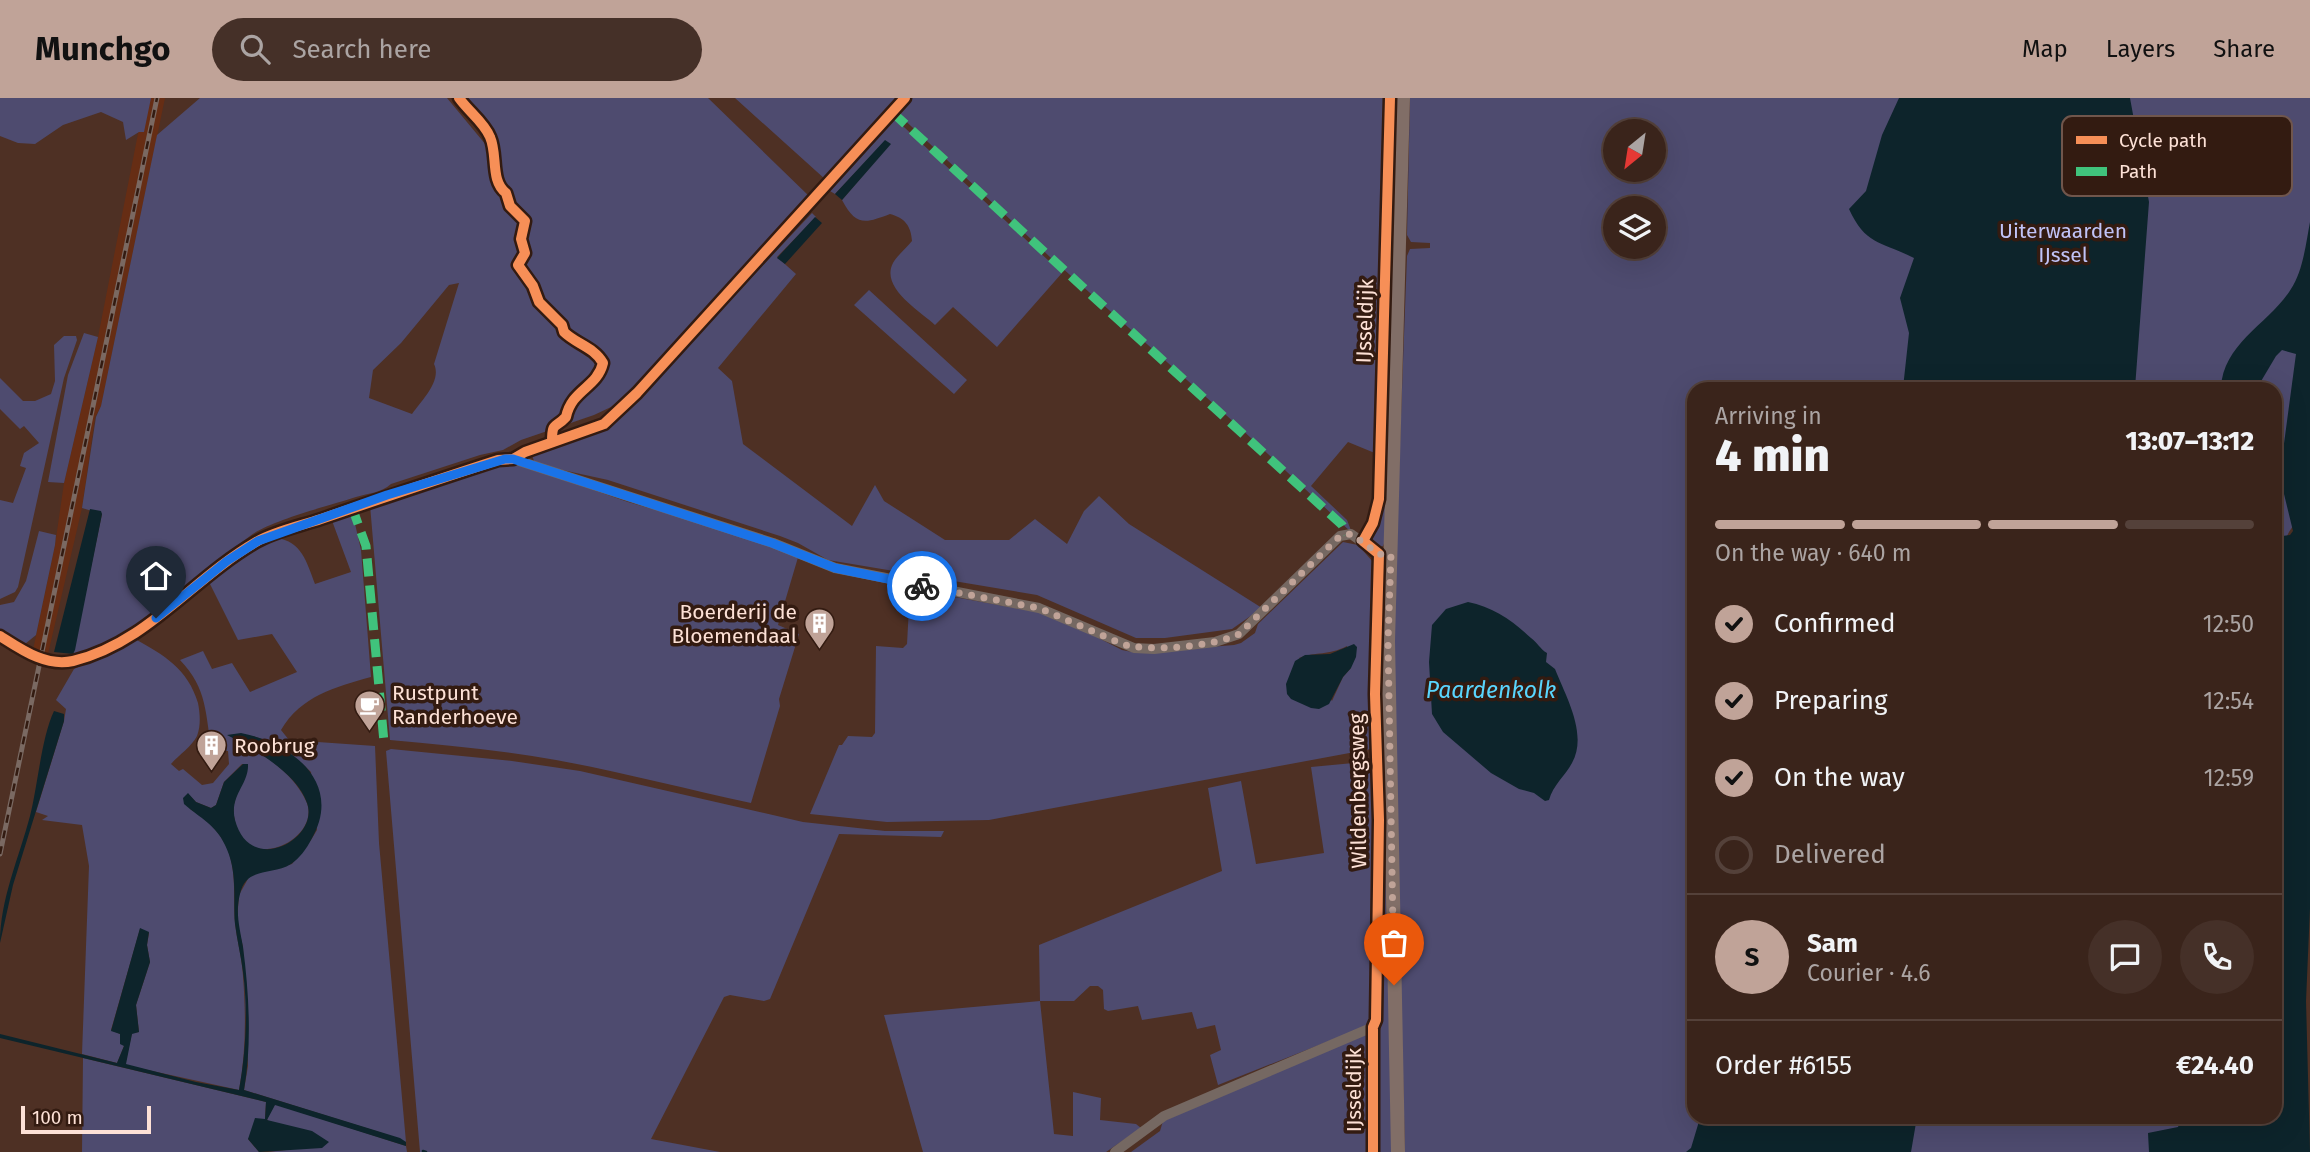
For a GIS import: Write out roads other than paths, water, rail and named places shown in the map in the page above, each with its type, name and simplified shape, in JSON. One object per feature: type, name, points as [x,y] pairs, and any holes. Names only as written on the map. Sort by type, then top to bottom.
[{"type":"main road","name":"IJsseldijk","points":[[1398,1152],[1385,554],[1403,98]]},
{"type":"street","points":[[0,636],[40,659],[60,662],[85,658],[137,634],[227,561],[258,541],[387,495],[505,459],[513,459],[772,543],[835,568],[1039,608],[1122,644],[1143,649],[1225,640],[1239,634],[1340,536],[1351,534],[1385,554]]},
{"type":"street","name":"Wildenbergsweg","points":[[1115,1152],[1164,1116],[1373,1027],[1376,1020],[1378,880],[1375,694],[1385,554]]},
{"type":"water","points":[[1899,98],[2130,98],[2133,116],[2062,116],[2062,196],[2148,196],[2135,382],[1904,382],[1909,333],[1900,298],[1914,258],[1868,236],[1849,209],[1866,191],[1882,135]]},
{"type":"water","points":[[885,140],[891,144],[842,200],[835,194]]},
{"type":"water","points":[[815,217],[822,223],[785,264],[777,258]]},
{"type":"water","points":[[2310,222],[2310,908],[2306,1001],[2310,1152],[2149,1152],[2148,1133],[2178,1127],[2179,1124],[2282,1124],[2282,536],[2290,535],[2293,531],[2284,494],[2283,451],[2296,354],[2282,350],[2261,382],[2222,382],[2230,358],[2238,346],[2291,289],[2304,257]]},
{"type":"water","points":[[90,509],[101,511],[102,514],[75,650],[73,654],[54,652]]},
{"type":"water","name":"Paardenkolk","points":[[1468,602],[1502,615],[1533,640],[1547,653],[1546,662],[1555,669],[1565,691],[1574,716],[1578,740],[1572,763],[1549,800],[1545,801],[1534,793],[1519,789],[1491,773],[1443,732],[1432,714],[1429,662],[1432,625],[1446,609]]},
{"type":"water","points":[[1354,644],[1357,647],[1356,657],[1329,704],[1319,709],[1311,708],[1291,699],[1287,694],[1286,684],[1295,661],[1305,655],[1330,654]]},
{"type":"water","points":[[54,711],[64,714],[64,721],[13,885],[0,943],[3,910],[30,816],[43,748]]},
{"type":"water","points":[[241,733],[279,746],[295,756],[308,769],[317,784],[321,801],[320,820],[300,856],[284,868],[254,875],[243,885],[240,894],[238,914],[249,1018],[244,1090],[400,1138],[406,1142],[406,1146],[275,1105],[267,1120],[312,1131],[329,1142],[322,1148],[259,1152],[248,1139],[255,1118],[265,1119],[266,1102],[0,1038],[0,1034],[117,1063],[124,1046],[120,1044],[120,1034],[111,1031],[140,928],[149,932],[147,945],[150,962],[136,1005],[139,1032],[132,1034],[126,1064],[239,1090],[246,1016],[243,972],[235,924],[232,865],[217,832],[184,804],[183,798],[188,793],[196,802],[211,808],[216,805],[224,782],[243,764],[248,764],[234,811],[243,837],[254,846],[268,849],[282,846],[294,839],[303,829],[308,816],[307,803],[302,792],[284,772],[262,755],[227,735]]},
{"type":"water","points":[[1698,1124],[1916,1124],[1911,1152],[1686,1152],[1691,1148]]},
{"type":"railway","points":[[0,854],[157,98]]},
{"type":"place","name":"Boerderij de Bloemendaal","points":[[820,651]]},
{"type":"place","name":"Rustpunt Randerhoeve","points":[[369,732]]},
{"type":"place","name":"Roobrug","points":[[211,773]]},
{"type":"park label","name":"Uiterwaarden IJssel","points":[[2063,243]]}]
